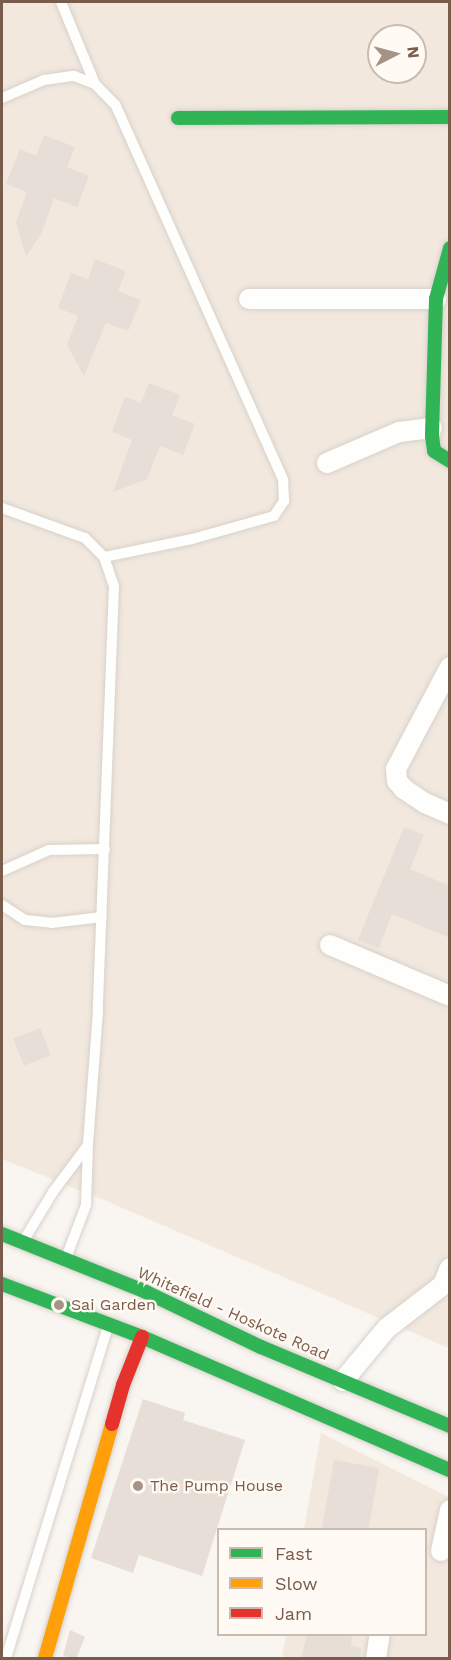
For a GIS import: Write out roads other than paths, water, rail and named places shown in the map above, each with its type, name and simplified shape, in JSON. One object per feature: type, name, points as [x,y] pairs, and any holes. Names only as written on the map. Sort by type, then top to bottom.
[{"type":"main road","points":[[178,118],[450,117]]},
{"type":"main road","points":[[450,248],[436,299],[432,428],[434,451],[450,461]]},
{"type":"main road","name":"Whitefield - Hoskote Road","points":[[2,1234],[146,1292],[261,1347],[450,1426]]},
{"type":"main road","points":[[2,1284],[142,1337],[450,1470]]},
{"type":"main road","points":[[45,1659],[123,1386],[142,1337]]},
{"type":"street","points":[[249,298],[436,299]]},
{"type":"street","points":[[327,463],[399,432],[432,428]]},
{"type":"street","points":[[450,667],[396,769],[397,781],[404,789],[425,803],[450,814]]},
{"type":"street","points":[[330,945],[450,996]]},
{"type":"street","points":[[343,1381],[387,1328],[443,1285],[450,1268]]},
{"type":"street","points":[[439,1551],[450,1510]]},
{"type":"street","points":[[376,1659],[380,1636]]},
{"type":"lane","points":[[61,2],[95,84],[116,106],[283,480],[284,501],[274,516],[192,538],[104,557]]},
{"type":"lane","points":[[2,98],[44,80],[74,76],[95,84]]},
{"type":"lane","points":[[2,508],[85,538],[104,557],[114,586],[102,917],[86,1204],[66,1260]]},
{"type":"lane","points":[[2,872],[49,850],[105,849]]},
{"type":"lane","points":[[2,905],[25,920],[52,923],[102,917]]},
{"type":"lane","points":[[22,1242],[53,1192],[88,1145]]},
{"type":"lane","points":[[6,1659],[109,1324]]},
{"type":"place","name":"Sai Garden","points":[[59,1305]]},
{"type":"place","name":"The Pump House","points":[[138,1486]]}]
